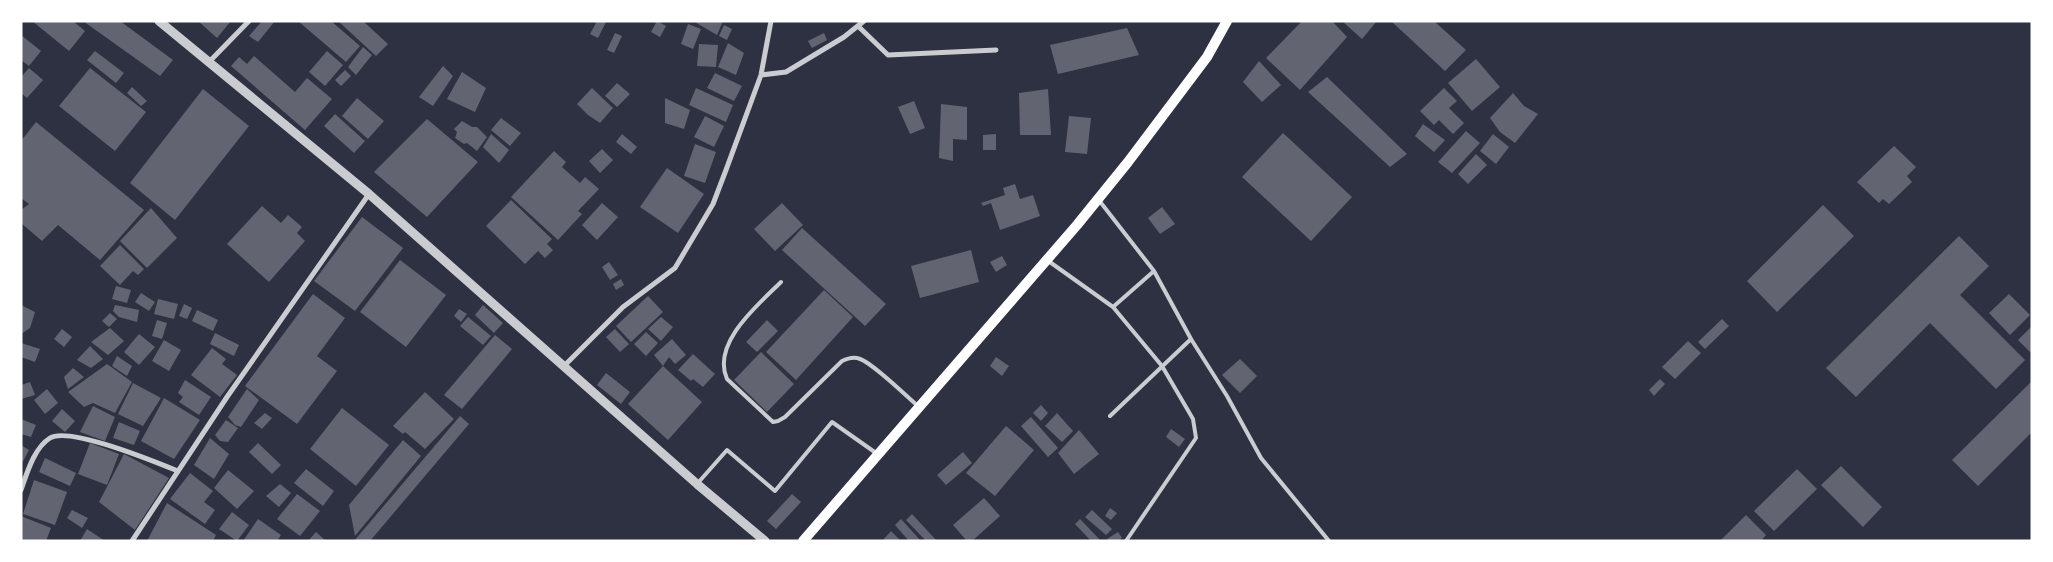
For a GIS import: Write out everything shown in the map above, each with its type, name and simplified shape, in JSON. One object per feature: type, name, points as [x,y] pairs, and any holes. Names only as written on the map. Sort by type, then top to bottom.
[{"type":"main road","points":[[803,541],[1098,199],[1207,57],[1228,21]]},
{"type":"street","points":[[159,21],[369,194],[697,484],[765,541]]},
{"type":"street","points":[[208,63],[249,21]]},
{"type":"street","points":[[564,366],[623,307],[675,268],[713,204],[761,76],[771,21]]},
{"type":"street","points":[[761,76],[786,72],[864,21]]},
{"type":"street","points":[[859,26],[888,55],[996,50]]},
{"type":"street","points":[[132,541],[226,397],[369,194]]},
{"type":"street","points":[[21,490],[22,482],[28,469],[44,443],[52,437],[63,435],[93,441],[178,471]]},
{"type":"lane","points":[[1098,199],[1154,270],[1191,340],[1227,396],[1261,458],[1329,541]]},
{"type":"lane","points":[[1047,260],[1113,307],[1162,366],[1193,419],[1196,438],[1126,541]]},
{"type":"lane","points":[[1113,307],[1154,270]]},
{"type":"lane","points":[[781,282],[741,321],[725,356],[723,371],[726,379],[773,422],[784,417],[842,361],[848,358],[858,358],[871,366],[918,406]]},
{"type":"lane","points":[[1110,416],[1191,340]]},
{"type":"lane","points":[[697,484],[727,450],[775,491],[832,422],[877,454]]},
{"type":"building","points":[[32,21],[73,21],[85,31],[69,51]]},
{"type":"building","points":[[83,21],[120,21],[173,60],[160,76]]},
{"type":"building","points":[[198,21],[231,21],[217,38]]},
{"type":"building","points":[[262,21],[275,21],[258,42],[249,36]]},
{"type":"building","points":[[298,21],[331,21],[360,46],[346,62]]},
{"type":"building","points":[[338,21],[363,21],[388,44],[376,56]]},
{"type":"building","points":[[597,21],[606,22],[598,38],[590,34]]},
{"type":"building","points":[[657,21],[666,26],[660,37],[651,32]]},
{"type":"building","points":[[693,21],[723,21],[717,35]]},
{"type":"building","points":[[1302,21],[1332,21],[1347,37],[1300,90],[1266,58]]},
{"type":"building","points":[[1342,21],[1377,21],[1362,39]]},
{"type":"building","points":[[1391,21],[1434,21],[1466,50],[1445,71]]},
{"type":"building","points":[[688,24],[701,29],[693,49],[681,44]]},
{"type":"building","points":[[724,25],[732,29],[727,40],[719,36]]},
{"type":"building","points":[[1127,28],[1139,55],[1058,74],[1050,45]]},
{"type":"building","points":[[615,33],[622,36],[614,53],[607,50]]},
{"type":"building","points":[[824,33],[827,40],[812,48],[808,41]]},
{"type":"building","points":[[21,35],[41,51],[29,66],[21,60]]},
{"type":"building","points":[[728,43],[744,53],[736,75],[718,67]]},
{"type":"building","points":[[699,44],[718,45],[716,67],[697,66]]},
{"type":"building","points":[[363,47],[372,55],[356,75],[348,67]]},
{"type":"building","points":[[95,51],[124,73],[116,83],[87,60]]},
{"type":"building","points":[[327,51],[343,65],[325,86],[309,72]]},
{"type":"building","points":[[254,56],[295,92],[307,78],[332,99],[305,130],[231,66],[239,57],[247,64]]},
{"type":"building","points":[[1476,59],[1500,87],[1472,111],[1448,83]]},
{"type":"building","points":[[1259,61],[1281,85],[1262,102],[1243,82]]},
{"type":"building","points":[[443,66],[453,76],[433,106],[419,97]]},
{"type":"building","points":[[29,68],[43,80],[27,98],[21,93],[21,77]]},
{"type":"building","points":[[90,68],[146,112],[115,151],[59,106]]},
{"type":"building","points":[[345,70],[351,76],[341,86],[335,80]]},
{"type":"building","points":[[462,72],[486,88],[475,112],[447,99]]},
{"type":"building","points":[[715,73],[742,86],[734,101],[707,88]]},
{"type":"building","points":[[1327,77],[1407,154],[1390,167],[1308,92]]},
{"type":"building","points":[[617,83],[630,94],[617,107],[605,96]]},
{"type":"building","points":[[132,87],[147,101],[141,106],[127,93]]},
{"type":"building","points":[[592,88],[613,108],[600,123],[577,104]]},
{"type":"building","points":[[696,88],[733,105],[726,122],[689,105]]},
{"type":"building","points":[[1444,88],[1457,101],[1449,108],[1464,123],[1453,134],[1439,120],[1434,125],[1420,111]]},
{"type":"building","points":[[203,89],[249,126],[175,220],[130,183]]},
{"type":"building","points":[[1048,89],[1051,135],[1020,135],[1019,93]]},
{"type":"building","points":[[1513,93],[1524,106],[1538,114],[1515,143],[1500,132],[1490,118]]},
{"type":"building","points":[[357,98],[384,121],[368,139],[342,116]]},
{"type":"building","points":[[665,98],[690,110],[684,129],[665,123]]},
{"type":"building","points":[[914,101],[925,128],[910,134],[898,107]]},
{"type":"building","points":[[941,104],[967,107],[967,140],[953,139],[953,161],[939,158]]},
{"type":"building","points":[[335,114],[365,141],[354,153],[324,126]]},
{"type":"building","points":[[705,116],[724,126],[714,147],[694,137]]},
{"type":"building","points":[[1069,116],[1091,118],[1087,154],[1065,152]]},
{"type":"building","points":[[501,118],[521,133],[510,146],[491,130]]},
{"type":"building","points":[[427,119],[478,162],[427,217],[374,172]]},
{"type":"building","points":[[462,121],[472,127],[477,127],[487,137],[477,151],[467,143],[464,144],[455,138],[457,132],[454,129]]},
{"type":"building","points":[[36,122],[144,210],[100,260],[58,225],[42,241],[21,223],[21,210],[29,204],[21,198],[21,141]]},
{"type":"building","points":[[1423,124],[1445,140],[1434,152],[1415,136]]},
{"type":"building","points":[[1466,131],[1480,143],[1452,173],[1438,162]]},
{"type":"building","points":[[1283,133],[1352,197],[1311,241],[1242,177]]},
{"type":"building","points":[[491,134],[509,150],[499,163],[483,147]]},
{"type":"building","points":[[622,134],[637,147],[631,154],[616,142]]},
{"type":"building","points":[[996,134],[996,150],[983,150],[983,135]]},
{"type":"building","points":[[1493,134],[1509,147],[1496,164],[1480,151]]},
{"type":"building","points":[[695,144],[716,152],[705,183],[684,176]]},
{"type":"building","points":[[1894,146],[1916,167],[1907,176],[1912,182],[1889,204],[1883,199],[1879,203],[1857,182]]},
{"type":"building","points":[[602,149],[613,160],[600,173],[589,161]]},
{"type":"building","points":[[554,151],[566,162],[562,167],[580,183],[585,177],[599,189],[578,211],[582,214],[558,240],[511,197]]},
{"type":"building","points":[[1476,154],[1487,165],[1468,184],[1458,174]]},
{"type":"building","points":[[667,168],[704,194],[678,233],[640,207]]},
{"type":"building","points":[[1015,184],[1020,199],[1033,195],[1040,216],[1000,230],[991,203],[983,206],[981,203],[1005,195],[1003,188]]},
{"type":"building","points":[[511,200],[552,239],[547,244],[553,250],[545,258],[538,251],[525,264],[486,226]]},
{"type":"building","points":[[602,203],[618,217],[597,240],[582,225]]},
{"type":"building","points":[[782,203],[803,225],[775,251],[754,229]]},
{"type":"building","points":[[1823,205],[1854,236],[1777,312],[1747,281]]},
{"type":"building","points":[[262,206],[281,223],[288,215],[302,227],[297,233],[305,241],[269,282],[227,244]]},
{"type":"building","points":[[1162,207],[1175,224],[1160,234],[1148,218]]},
{"type":"building","points":[[151,208],[177,238],[147,268],[120,241]]},
{"type":"building","points":[[362,217],[403,248],[355,311],[314,281]]},
{"type":"building","points":[[802,228],[886,304],[865,326],[782,250]]},
{"type":"building","points":[[1959,236],[1989,266],[1960,295],[2025,360],[1996,389],[1930,323],[1856,397],[1826,368]]},
{"type":"building","points":[[120,245],[144,269],[138,275],[133,271],[120,285],[100,266]]},
{"type":"building","points":[[971,250],[979,282],[920,298],[911,266]]},
{"type":"building","points":[[1002,256],[1007,265],[996,272],[990,262]]},
{"type":"building","points":[[400,260],[446,295],[406,347],[360,312]]},
{"type":"building","points":[[609,262],[618,275],[610,280],[602,267]]},
{"type":"building","points":[[621,279],[624,285],[616,290],[613,284]]},
{"type":"building","points":[[116,286],[131,290],[127,303],[112,299]]},
{"type":"building","points":[[824,290],[853,317],[796,380],[766,352]]},
{"type":"building","points":[[141,293],[155,302],[149,311],[135,302]]},
{"type":"building","points":[[313,294],[345,318],[317,356],[337,371],[297,424],[245,386]]},
{"type":"building","points":[[2009,294],[2030,315],[2010,335],[1989,313]]},
{"type":"building","points":[[648,296],[663,312],[631,342],[616,326]]},
{"type":"building","points":[[158,299],[178,304],[174,319],[154,314]]},
{"type":"building","points":[[184,304],[192,308],[187,319],[179,316]]},
{"type":"building","points":[[21,305],[35,312],[30,328],[21,334]]},
{"type":"building","points":[[115,305],[139,310],[137,322],[119,317],[113,311]]},
{"type":"building","points":[[483,305],[503,323],[494,333],[475,315]]},
{"type":"building","points":[[459,309],[467,314],[461,322],[454,316]]},
{"type":"building","points":[[197,310],[218,320],[213,331],[192,321]]},
{"type":"building","points":[[110,313],[117,319],[109,327],[102,321]]},
{"type":"building","points":[[468,317],[491,336],[483,345],[460,326]]},
{"type":"building","points":[[661,317],[673,327],[661,341],[648,329]]},
{"type":"building","points":[[1722,319],[1729,326],[1705,349],[1698,342]]},
{"type":"building","points":[[157,320],[167,323],[162,339],[152,336]]},
{"type":"building","points":[[767,320],[778,331],[757,352],[746,342]]},
{"type":"building","points":[[2032,326],[2032,351],[2030,352],[2018,340]]},
{"type":"building","points":[[110,328],[124,341],[108,355],[91,342]]},
{"type":"building","points":[[62,329],[72,337],[64,347],[54,339]]},
{"type":"building","points":[[615,329],[629,344],[620,352],[606,337]]},
{"type":"building","points":[[646,332],[658,343],[646,356],[634,344]]},
{"type":"building","points":[[215,333],[239,345],[234,356],[210,344]]},
{"type":"building","points":[[139,334],[155,347],[139,365],[124,352]]},
{"type":"building","points":[[495,335],[512,349],[462,409],[444,395]]},
{"type":"building","points":[[672,339],[686,355],[675,364],[669,357],[663,366],[654,355]]},
{"type":"building","points":[[164,340],[181,350],[169,371],[152,361]]},
{"type":"building","points":[[1688,341],[1701,353],[1675,379],[1662,367]]},
{"type":"building","points":[[21,343],[40,349],[35,362],[21,357]]},
{"type":"building","points":[[90,346],[103,359],[91,368],[77,360]]},
{"type":"building","points":[[212,348],[226,359],[222,364],[237,375],[220,397],[191,375]]},
{"type":"building","points":[[761,352],[794,384],[767,412],[734,380]]},
{"type":"building","points":[[693,354],[715,374],[703,387],[693,379],[691,381],[678,370]]},
{"type":"building","points":[[117,356],[132,366],[127,376],[112,366]]},
{"type":"building","points":[[996,357],[1009,366],[1002,376],[990,366]]},
{"type":"building","points":[[1240,359],[1257,376],[1240,393],[1222,375]]},
{"type":"building","points":[[107,364],[132,382],[115,413],[93,403],[84,407],[68,392]]},
{"type":"building","points":[[663,366],[702,402],[668,440],[628,404]]},
{"type":"building","points":[[73,368],[84,377],[68,389],[64,377]]},
{"type":"building","points":[[606,373],[630,392],[621,404],[597,385]]},
{"type":"building","points":[[1660,379],[1665,384],[1654,396],[1649,390]]},
{"type":"building","points":[[185,380],[211,397],[199,415],[179,402],[183,397],[178,393]]},
{"type":"building","points":[[2032,381],[2032,432],[1978,486],[1952,460]]},
{"type":"building","points":[[30,382],[35,395],[21,399],[21,385]]},
{"type":"building","points":[[133,383],[161,398],[143,426],[118,414]]},
{"type":"building","points":[[47,389],[58,403],[45,414],[34,400]]},
{"type":"building","points":[[247,389],[259,400],[241,427],[235,425],[228,417]]},
{"type":"building","points":[[425,392],[454,419],[425,449],[405,432],[403,434],[393,426]]},
{"type":"building","points":[[164,398],[200,420],[174,459],[141,441]]},
{"type":"building","points":[[1041,405],[1048,413],[1041,421],[1033,413]]},
{"type":"building","points":[[93,406],[115,417],[105,441],[80,432]]},
{"type":"building","points":[[342,408],[389,445],[356,486],[310,449]]},
{"type":"building","points":[[62,409],[75,421],[65,432],[52,421]]},
{"type":"building","points":[[265,413],[272,418],[262,429],[254,423]]},
{"type":"building","points":[[1057,413],[1073,431],[1062,442],[1045,426]]},
{"type":"building","points":[[460,416],[469,424],[370,541],[354,541]]},
{"type":"building","points":[[1031,417],[1058,448],[1048,457],[1021,426]]},
{"type":"building","points":[[21,419],[36,425],[31,437],[21,434]]},
{"type":"building","points":[[226,420],[238,428],[228,442],[220,441],[215,435]]},
{"type":"building","points":[[119,422],[140,431],[134,445],[113,438]]},
{"type":"building","points":[[1006,426],[1034,450],[995,496],[966,473]]},
{"type":"building","points":[[1171,429],[1185,439],[1179,447],[1166,437]]},
{"type":"building","points":[[1079,430],[1099,454],[1074,474],[1058,453]]},
{"type":"building","points":[[210,438],[229,454],[214,479],[194,465]]},
{"type":"building","points":[[403,440],[421,456],[355,536],[349,505]]},
{"type":"building","points":[[90,443],[119,454],[107,485],[78,474]]},
{"type":"building","points":[[258,443],[281,465],[272,474],[249,452]]},
{"type":"building","points":[[21,445],[29,450],[21,465]]},
{"type":"building","points":[[963,452],[972,463],[946,485],[937,475]]},
{"type":"building","points":[[124,454],[169,478],[135,530],[99,502]]},
{"type":"building","points":[[45,458],[76,473],[70,486],[39,472]]},
{"type":"building","points":[[1841,466],[1882,507],[1863,527],[1821,485]]},
{"type":"building","points":[[306,469],[334,491],[323,506],[294,483]]},
{"type":"building","points":[[1797,469],[1817,489],[1774,531],[1754,511]]},
{"type":"building","points":[[228,470],[254,491],[237,509],[214,488]]},
{"type":"building","points":[[190,473],[213,491],[204,502],[215,510],[205,524],[170,499]]},
{"type":"building","points":[[34,480],[67,492],[55,525],[23,514]]},
{"type":"building","points":[[280,484],[291,493],[279,507],[266,496]]},
{"type":"building","points":[[297,494],[320,511],[300,536],[277,519]]},
{"type":"building","points":[[792,494],[801,502],[776,529],[767,521]]},
{"type":"building","points":[[984,498],[1000,516],[972,541],[967,541],[953,525]]},
{"type":"building","points":[[167,503],[216,535],[213,541],[147,541]]},
{"type":"building","points":[[1110,508],[1117,513],[1111,520],[1105,516]]},
{"type":"building","points":[[72,510],[88,518],[82,528],[67,518]]},
{"type":"building","points":[[1092,510],[1112,529],[1106,535],[1085,517]]},
{"type":"building","points":[[232,512],[249,525],[237,541],[219,529]]},
{"type":"building","points":[[912,514],[937,541],[926,541],[906,520]]},
{"type":"building","points":[[1746,515],[1766,535],[1761,541],[1720,541]]},
{"type":"building","points":[[21,516],[51,528],[46,541],[21,541]]},
{"type":"building","points":[[258,519],[281,535],[277,541],[243,541]]},
{"type":"building","points":[[901,519],[921,541],[909,541],[895,525]]},
{"type":"building","points":[[1080,519],[1101,541],[1091,541],[1075,524]]},
{"type":"building","points":[[87,529],[105,541],[80,541]]},
{"type":"building","points":[[891,531],[901,541],[882,541]]},
{"type":"building","points":[[316,532],[326,541],[308,541]]},
{"type":"building","points":[[1118,532],[1122,538],[1118,541],[1109,541],[1107,539]]}]
